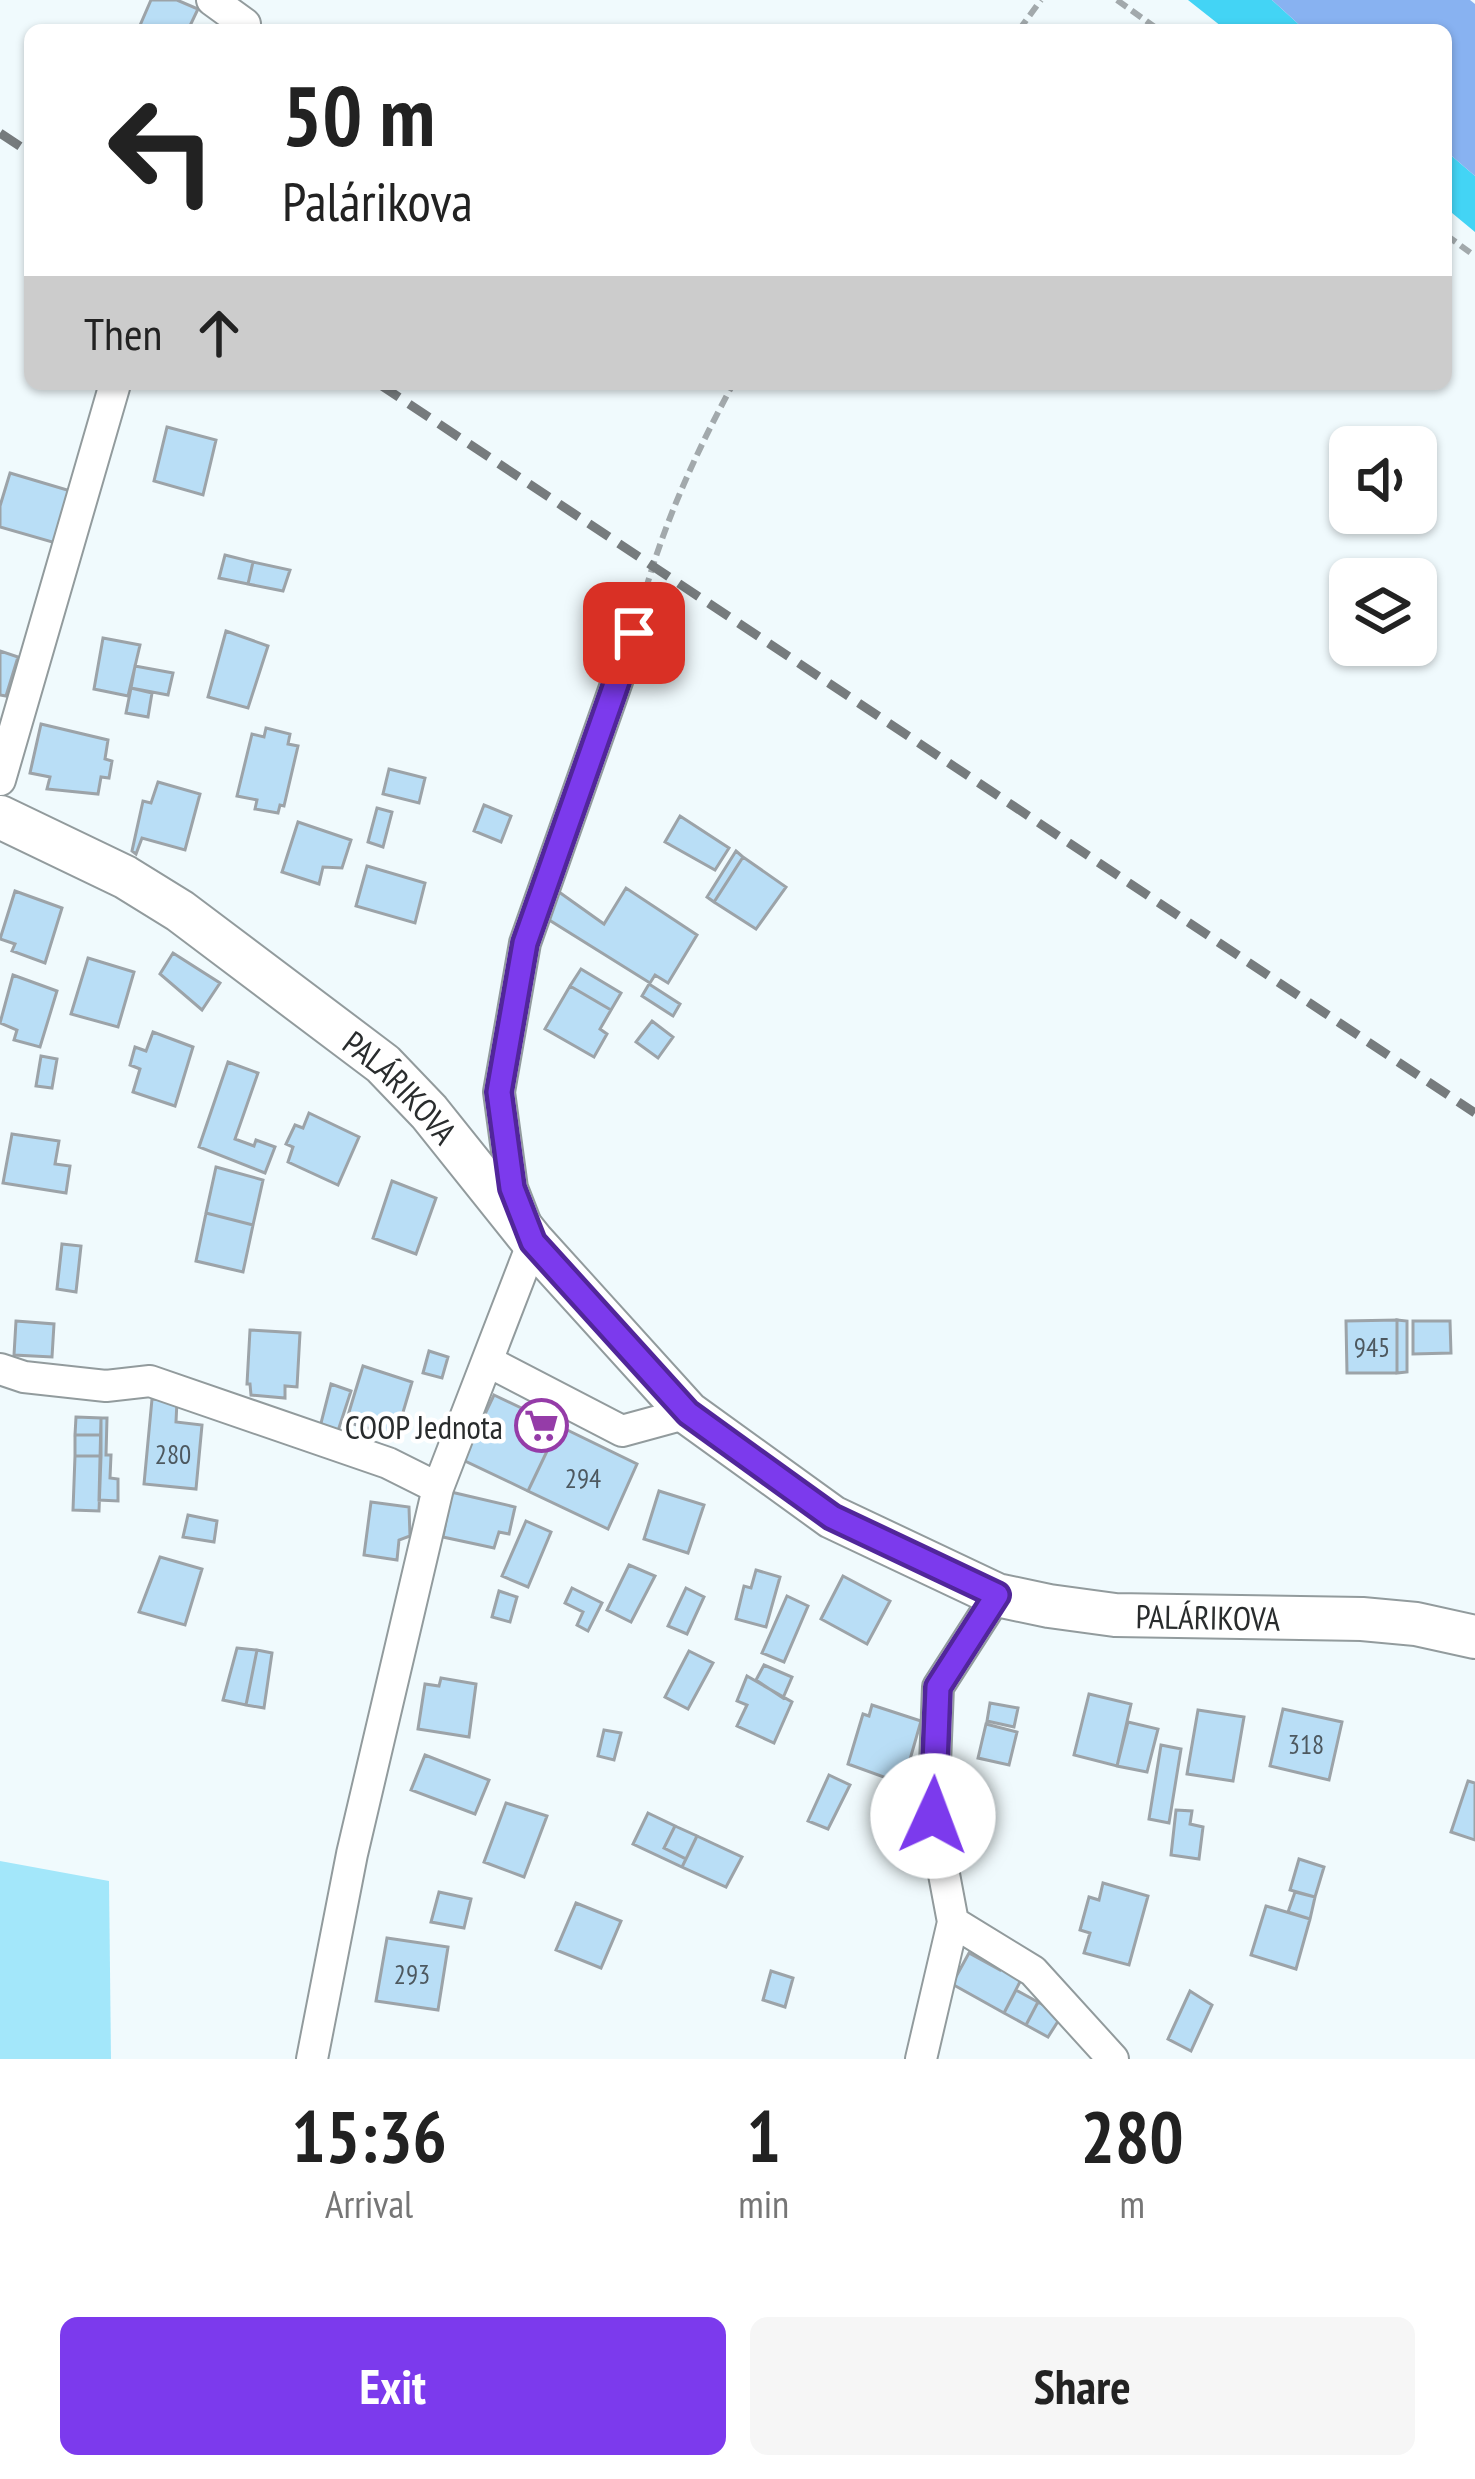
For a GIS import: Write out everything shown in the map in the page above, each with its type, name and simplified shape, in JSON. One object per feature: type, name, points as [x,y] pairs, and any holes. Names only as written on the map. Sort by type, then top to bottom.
[{"type":"main road","name":"PALÁRIKOVA","points":[[0,817],[162,900],[383,1064],[533,1242],[688,1413],[832,1517],[997,1595],[1115,1615],[1362,1619],[1475,1637]]},
{"type":"street","points":[[212,0],[248,18]]},
{"type":"street","points":[[0,780],[113,390]]},
{"type":"street","points":[[311,2059],[352,1854],[438,1488],[533,1242],[512,1188],[499,1092],[525,943],[634,633]]},
{"type":"street","points":[[487,1361],[622,1430],[688,1413]]},
{"type":"street","points":[[0,1370],[106,1386],[150,1381],[388,1463],[438,1488]]},
{"type":"street","points":[[921,2059],[952,1922],[933,1816],[938,1687],[997,1595]]},
{"type":"street","points":[[952,1922],[1033,1971],[1113,2059]]},
{"type":"path","points":[[1117,0],[1151,24]]},
{"type":"path","points":[[634,633],[652,566],[704,437],[730,390]]},
{"type":"shaded area","points":[[1188,0],[1272,0],[1298,24],[1218,24]]},
{"type":"shaded area","points":[[1272,0],[1470,0],[1475,4],[1475,176],[1452,156],[1452,24],[1298,24]]},
{"type":"shaded area","points":[[1452,156],[1475,176],[1475,232],[1452,213]]},
{"type":"shaded area","points":[[0,1861],[109,1881],[111,2059],[0,2059]]},
{"type":"building","points":[[151,0],[177,0],[198,9],[191,24],[141,24]]},
{"type":"building","points":[[167,427],[216,440],[203,495],[154,481]]},
{"type":"building","points":[[10,473],[74,492],[59,544],[0,527],[0,506]]},
{"type":"building","points":[[225,555],[253,562],[248,584],[219,578]]},
{"type":"building","points":[[253,562],[290,570],[283,591],[248,584]]},
{"type":"building","points":[[226,631],[268,646],[248,708],[208,697]]},
{"type":"building","points":[[103,638],[140,645],[128,696],[94,689]]},
{"type":"building","points":[[0,651],[18,657],[6,696],[0,695]]},
{"type":"building","points":[[135,666],[173,673],[168,695],[131,688]]},
{"type":"building","points":[[131,688],[152,693],[148,717],[126,713]]},
{"type":"building","points":[[41,724],[108,740],[109,778],[101,777],[98,794],[47,789],[50,777],[30,773]]},
{"type":"building","points":[[266,728],[290,734],[288,744],[298,746],[284,806],[280,805],[278,813],[255,809],[257,800],[237,796],[252,734],[264,737]]},
{"type":"building","points":[[389,769],[425,778],[419,803],[383,794]]},
{"type":"building","points":[[158,782],[200,794],[185,850],[142,838],[136,854],[132,851],[143,801],[151,803]]},
{"type":"building","points":[[484,805],[511,816],[501,842],[474,831]]},
{"type":"building","points":[[377,808],[392,812],[383,847],[368,842]]},
{"type":"building","points":[[680,816],[729,848],[715,870],[665,842]]},
{"type":"building","points":[[298,822],[351,840],[342,868],[323,867],[319,884],[282,872]]},
{"type":"building","points":[[736,851],[743,857],[714,902],[707,897]]},
{"type":"building","points":[[743,857],[786,887],[756,929],[714,902]]},
{"type":"building","points":[[367,866],[425,883],[415,923],[356,906]]},
{"type":"building","points":[[552,887],[604,924],[626,888],[697,935],[668,983],[655,975],[650,983],[546,918]]},
{"type":"building","points":[[15,891],[62,908],[45,963],[12,951],[15,944],[0,939]]},
{"type":"building","points":[[173,953],[220,983],[202,1010],[160,974]]},
{"type":"building","points":[[88,958],[134,972],[118,1027],[71,1014]]},
{"type":"building","points":[[581,969],[621,993],[611,1010],[570,986]]},
{"type":"building","points":[[13,975],[57,991],[40,1047],[14,1040],[17,1030],[0,1023]]},
{"type":"building","points":[[649,984],[680,1004],[673,1016],[642,996]]},
{"type":"building","points":[[570,986],[611,1010],[600,1029],[607,1034],[594,1057],[545,1029]]},
{"type":"building","points":[[652,1021],[673,1037],[658,1058],[636,1042]]},
{"type":"building","points":[[153,1032],[193,1047],[175,1106],[133,1092],[140,1069],[130,1065],[135,1047],[146,1051]]},
{"type":"building","points":[[41,1056],[57,1059],[52,1088],[36,1086]]},
{"type":"building","points":[[228,1062],[258,1073],[235,1139],[275,1147],[265,1173],[199,1147]]},
{"type":"building","points":[[309,1113],[359,1137],[338,1185],[288,1162],[293,1147],[286,1144],[295,1125],[303,1128]]},
{"type":"building","points":[[12,1134],[59,1141],[55,1164],[70,1166],[66,1193],[3,1183]]},
{"type":"building","points":[[216,1167],[263,1180],[253,1225],[206,1213]]},
{"type":"building","points":[[392,1181],[436,1198],[416,1254],[373,1238]]},
{"type":"building","points":[[206,1213],[253,1225],[243,1272],[196,1261]]},
{"type":"building","points":[[62,1244],[81,1246],[76,1292],[57,1289]]},
{"type":"building","points":[[1397,1320],[1397,1373],[1347,1373],[1346,1321]]},
{"type":"building","points":[[1397,1320],[1407,1321],[1407,1372],[1397,1373]]},
{"type":"building","points":[[16,1321],[54,1324],[52,1357],[14,1355]]},
{"type":"building","points":[[1413,1321],[1450,1321],[1451,1353],[1413,1354]]},
{"type":"building","points":[[250,1330],[300,1333],[297,1387],[285,1386],[285,1398],[251,1395],[247,1384]]},
{"type":"building","points":[[429,1351],[448,1357],[442,1378],[423,1373]]},
{"type":"building","points":[[363,1366],[412,1382],[396,1436],[346,1422]]},
{"type":"building","points":[[331,1384],[351,1391],[336,1437],[319,1431]]},
{"type":"building","points":[[494,1395],[559,1426],[528,1491],[463,1460]]},
{"type":"building","points":[[152,1399],[177,1401],[176,1422],[202,1425],[196,1489],[144,1484]]},
{"type":"building","points":[[76,1417],[101,1418],[101,1435],[75,1435]]},
{"type":"building","points":[[101,1418],[107,1418],[106,1455],[111,1455],[110,1478],[118,1479],[118,1501],[99,1500]]},
{"type":"building","points":[[559,1426],[637,1464],[608,1529],[528,1491]]},
{"type":"building","points":[[75,1435],[101,1435],[101,1456],[75,1456]]},
{"type":"building","points":[[75,1456],[101,1456],[99,1511],[73,1510]]},
{"type":"building","points":[[659,1491],[704,1505],[688,1553],[644,1539]]},
{"type":"building","points":[[451,1492],[515,1507],[509,1534],[499,1532],[494,1548],[443,1537]]},
{"type":"building","points":[[371,1502],[409,1507],[410,1536],[399,1540],[397,1560],[364,1555]]},
{"type":"building","points":[[188,1515],[217,1521],[214,1542],[183,1537]]},
{"type":"building","points":[[526,1521],[551,1532],[528,1587],[502,1576]]},
{"type":"building","points":[[160,1557],[202,1569],[185,1625],[139,1612]]},
{"type":"building","points":[[629,1565],[655,1576],[631,1622],[607,1610]]},
{"type":"building","points":[[756,1570],[780,1577],[766,1627],[736,1619],[744,1586],[751,1588]]},
{"type":"building","points":[[843,1576],[890,1601],[867,1644],[821,1619]]},
{"type":"building","points":[[572,1588],[602,1603],[588,1631],[577,1625],[583,1612],[565,1603]]},
{"type":"building","points":[[686,1588],[704,1597],[687,1634],[668,1626]]},
{"type":"building","points":[[499,1591],[517,1597],[510,1622],[492,1617]]},
{"type":"building","points":[[787,1596],[808,1606],[784,1662],[762,1653]]},
{"type":"building","points":[[237,1648],[257,1650],[246,1705],[223,1700]]},
{"type":"building","points":[[257,1650],[272,1653],[264,1708],[246,1705]]},
{"type":"building","points":[[689,1651],[713,1663],[688,1709],[665,1697]]},
{"type":"building","points":[[764,1665],[792,1677],[783,1698],[756,1680]]},
{"type":"building","points":[[747,1676],[792,1702],[774,1743],[737,1726],[747,1705],[737,1701]]},
{"type":"building","points":[[441,1678],[476,1684],[469,1737],[418,1729],[425,1684],[439,1686]]},
{"type":"building","points":[[1089,1694],[1131,1704],[1117,1766],[1074,1755]]},
{"type":"building","points":[[990,1703],[1018,1708],[1014,1727],[987,1721]]},
{"type":"building","points":[[872,1705],[921,1721],[903,1784],[848,1764],[863,1714],[869,1716]]},
{"type":"building","points":[[1283,1709],[1342,1722],[1329,1780],[1270,1766]]},
{"type":"building","points":[[1198,1710],[1244,1717],[1233,1781],[1187,1774]]},
{"type":"building","points":[[1128,1722],[1158,1729],[1147,1772],[1117,1766]]},
{"type":"building","points":[[986,1724],[1017,1732],[1009,1765],[978,1758]]},
{"type":"building","points":[[604,1730],[621,1733],[614,1760],[598,1756]]},
{"type":"building","points":[[1161,1745],[1181,1749],[1169,1823],[1149,1819]]},
{"type":"building","points":[[425,1755],[489,1780],[475,1814],[411,1790]]},
{"type":"building","points":[[829,1775],[850,1785],[828,1829],[808,1821]]},
{"type":"building","points":[[1468,1781],[1475,1783],[1475,1840],[1451,1832]]},
{"type":"building","points":[[506,1803],[547,1816],[524,1877],[484,1862]]},
{"type":"building","points":[[1176,1810],[1192,1811],[1190,1824],[1203,1827],[1199,1859],[1171,1855]]},
{"type":"building","points":[[648,1813],[675,1826],[664,1848],[686,1859],[682,1867],[633,1844]]},
{"type":"building","points":[[675,1826],[697,1836],[686,1859],[664,1848]]},
{"type":"building","points":[[697,1836],[742,1857],[726,1887],[682,1867]]},
{"type":"building","points":[[1299,1859],[1324,1867],[1315,1897],[1290,1890]]},
{"type":"building","points":[[1103,1883],[1148,1896],[1129,1965],[1084,1953],[1090,1933],[1080,1930],[1089,1897],[1099,1900]]},
{"type":"building","points":[[439,1892],[471,1899],[464,1928],[431,1922]]},
{"type":"building","points":[[1295,1892],[1315,1897],[1310,1919],[1288,1912]]},
{"type":"building","points":[[576,1903],[621,1921],[601,1968],[556,1950]]},
{"type":"building","points":[[1266,1906],[1310,1919],[1296,1969],[1251,1955]]},
{"type":"building","points":[[387,1938],[448,1947],[438,2010],[376,2001]]},
{"type":"building","points":[[969,1953],[1000,1970],[1005,1961],[1025,1972],[1004,2013],[952,1984]]},
{"type":"building","points":[[771,1971],[793,1978],[785,2007],[763,2000]]},
{"type":"building","points":[[1016,1990],[1038,2002],[1026,2025],[1004,2013]]},
{"type":"building","points":[[1190,1991],[1212,2005],[1191,2051],[1168,2039]]},
{"type":"building","points":[[1038,2002],[1062,2015],[1048,2037],[1026,2025]]},
{"type":"railway","points":[[0,133],[24,149]]},
{"type":"railway","points":[[388,390],[1475,1113]]},
{"type":"place","name":"COOP Jednota","points":[[542,1426]]},
{"type":"route","points":[[634,633],[525,943],[499,1092],[512,1188],[533,1242],[688,1413],[832,1517],[997,1595],[938,1687],[933,1816]]}]
